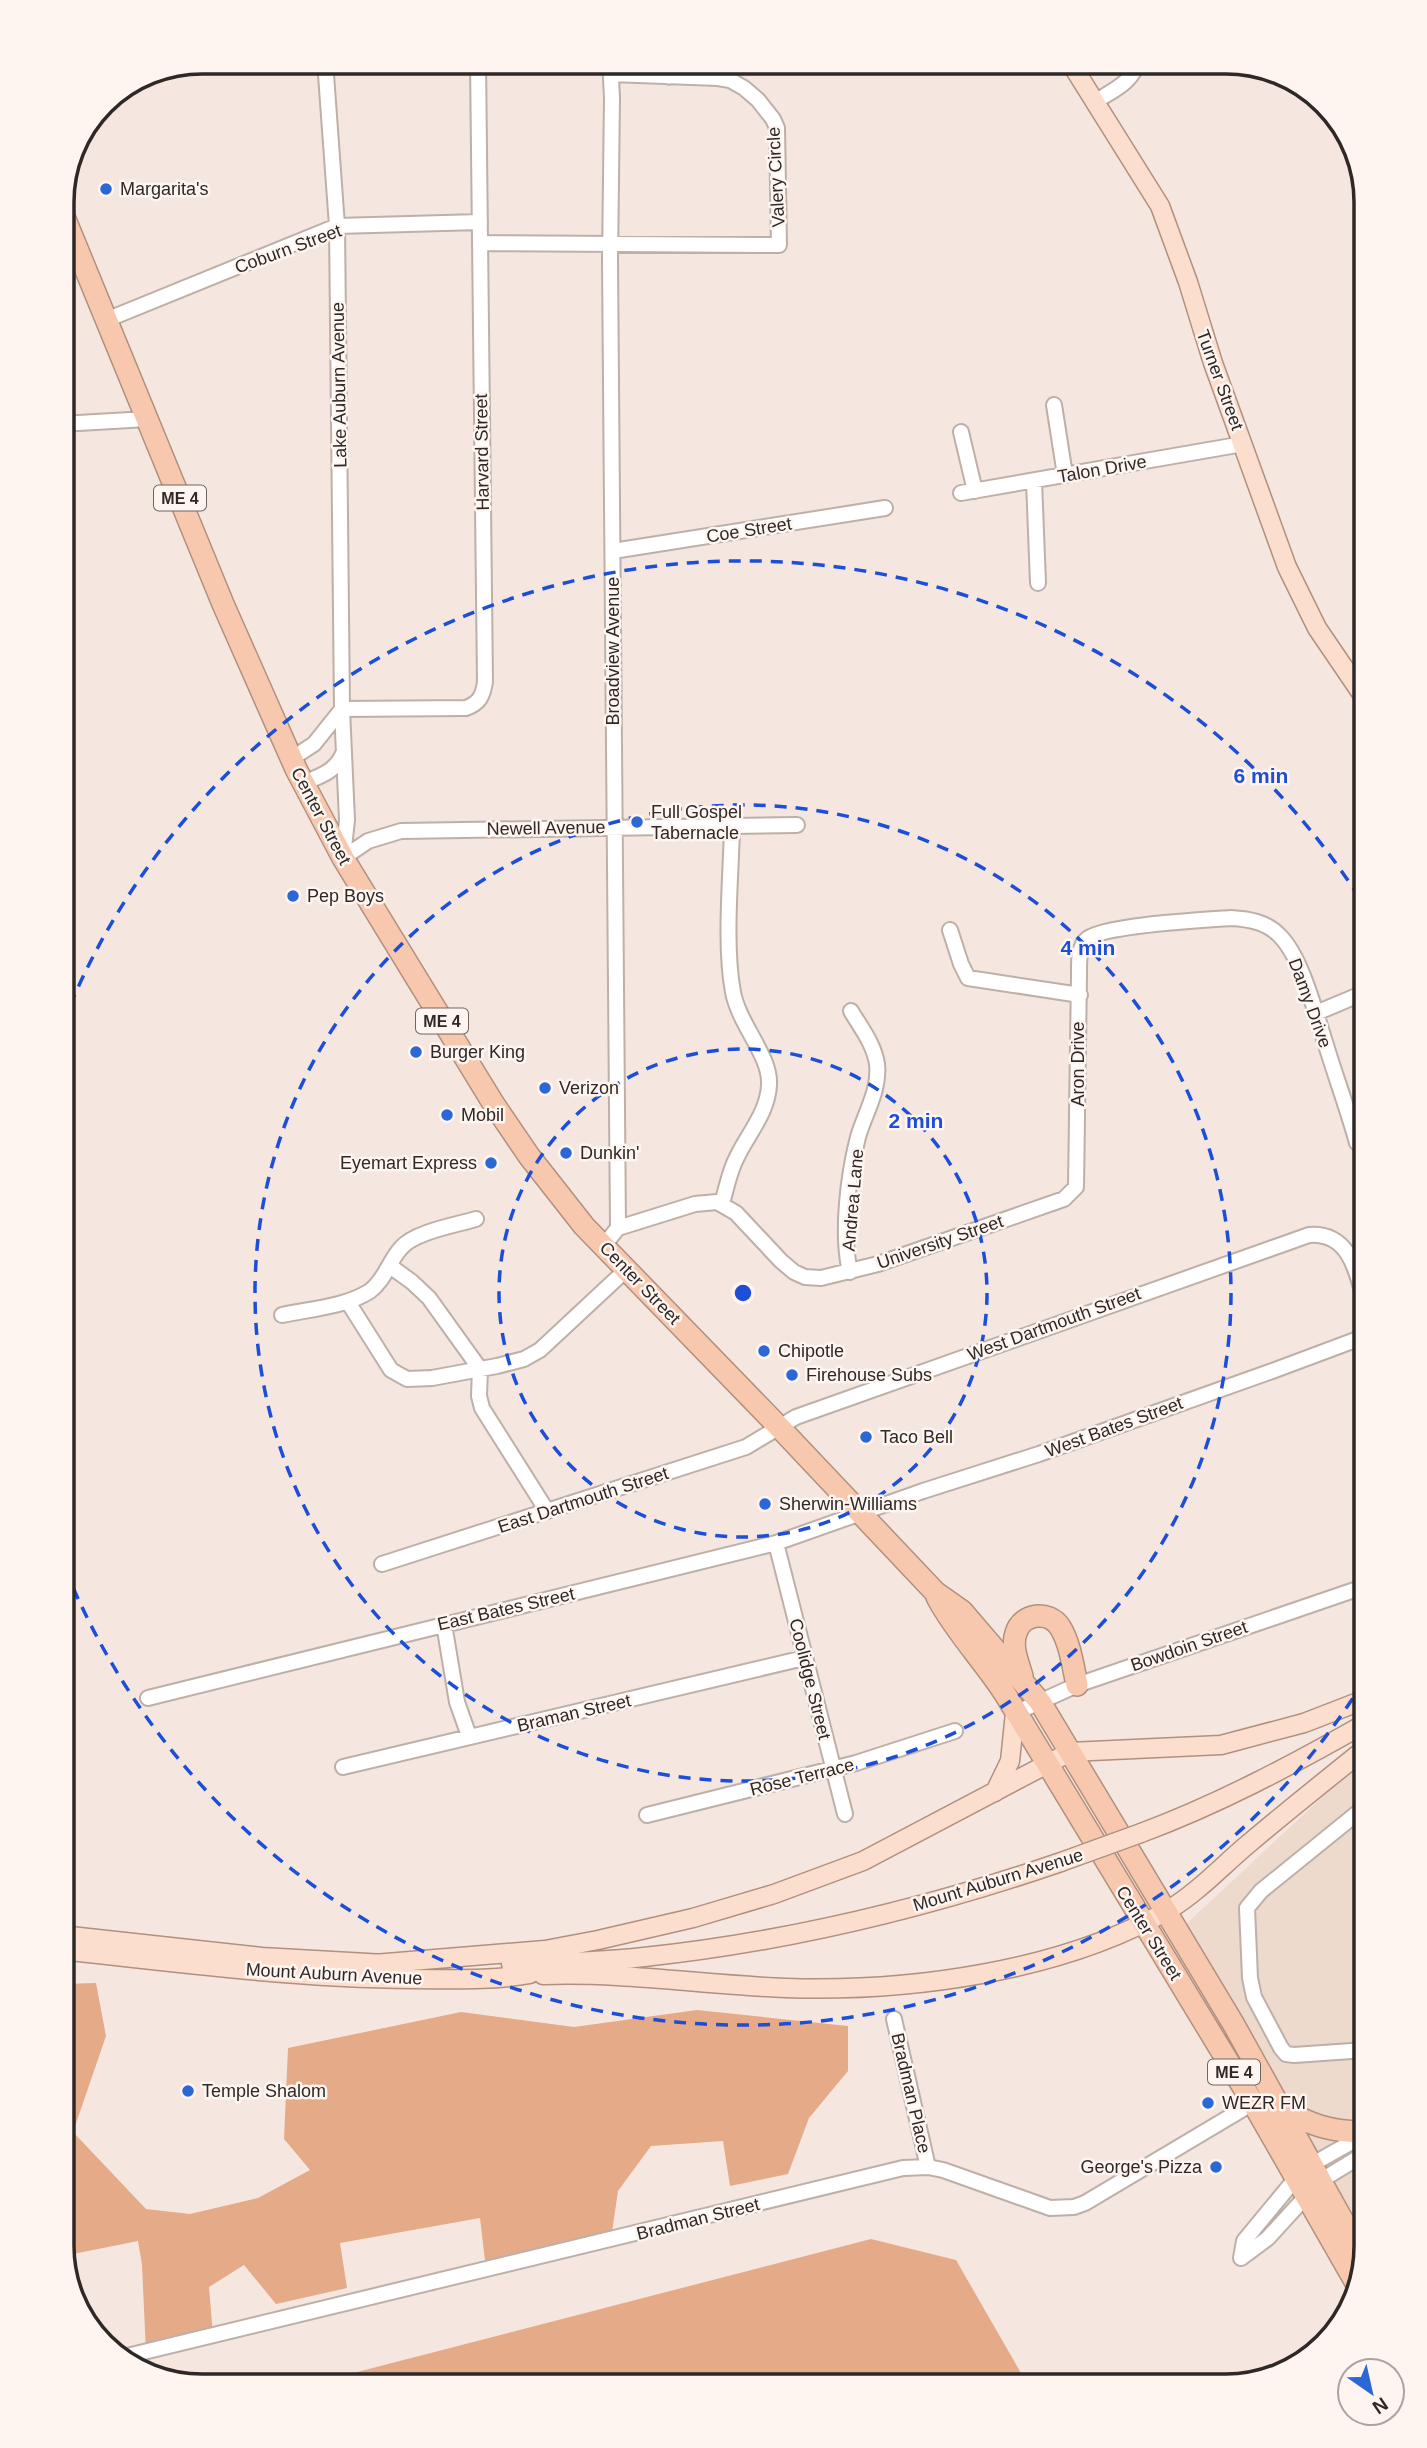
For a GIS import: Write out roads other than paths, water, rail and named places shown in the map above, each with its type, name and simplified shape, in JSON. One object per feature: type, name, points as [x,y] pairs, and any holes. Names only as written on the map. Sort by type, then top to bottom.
[{"type":"highway","name":"Center Street","points":[[74,241],[223,604],[291,759],[343,858],[499,1113],[584,1226],[935,1592],[962,1611],[1040,1702],[1167,1910],[1279,2107],[1308,2180],[1351,2271]]},
{"type":"highway","name":"Center Street","points":[[935,1592],[949,1619],[991,1672],[1253,2103],[1354,2244]]},
{"type":"highway","points":[[1024,1681],[1014,1644],[1016,1633],[1019,1625],[1027,1618],[1037,1615],[1048,1617],[1060,1627],[1077,1685]]},
{"type":"highway","points":[[1279,2107],[1327,2130],[1354,2132]]},
{"type":"main road","name":"Turner Street","points":[[1078,74],[1160,206],[1275,537],[1302,598],[1333,653],[1354,683]]},
{"type":"main road","points":[[374,1964],[545,1950],[693,1918],[774,1894],[863,1861],[1070,1752],[1221,1745],[1304,1723],[1354,1704]]},
{"type":"main road","points":[[995,1791],[1006,1771],[1013,1749],[1015,1713]]},
{"type":"main road","name":"Mount Auburn Avenue","points":[[74,1952],[353,1978],[442,1979],[522,1976],[606,1960],[706,1948],[811,1930],[932,1903],[1141,1833],[1241,1789],[1354,1730]]},
{"type":"main road","points":[[522,1976],[563,1974],[662,1978],[782,1988],[872,1987],[1022,1966],[1110,1938],[1180,1902],[1354,1758]]},
{"type":"main road","name":"Mount Auburn Avenue","points":[[74,1936],[262,1957],[374,1964],[477,1966],[606,1960]]},
{"type":"main road","points":[[1110,1938],[1135,1937],[1146,1940],[1159,1949]]},
{"type":"street","name":"Lake Auburn Avenue","points":[[326,74],[337,226],[342,709],[347,820],[343,858]]},
{"type":"street","name":"Harvard Street","points":[[342,709],[466,709],[479,701],[483,693],[478,74]]},
{"type":"street","name":"Broadview Avenue","points":[[611,74],[618,1228]]},
{"type":"street","name":"Valery Circle","points":[[610,244],[779,245],[777,128],[773,119],[758,100],[730,80],[650,74]]},
{"type":"street","points":[[1095,102],[1132,74]]},
{"type":"street","name":"Coburn Street","points":[[106,320],[337,226],[480,222]]},
{"type":"street","points":[[480,243],[610,244]]},
{"type":"street","points":[[1054,405],[1065,475]]},
{"type":"street","points":[[74,423],[147,419]]},
{"type":"street","name":"Talon Drive","points":[[961,432],[968,492],[1243,444]]},
{"type":"street","points":[[1034,481],[1038,583]]},
{"type":"street","name":"Coe Street","points":[[612,551],[885,508]]},
{"type":"street","points":[[291,759],[314,744],[342,709]]},
{"type":"street","points":[[303,783],[335,767],[344,750]]},
{"type":"street","name":"Newell Avenue","points":[[343,858],[368,841],[401,831],[797,825]]},
{"type":"street","points":[[604,1245],[618,1228],[695,1204],[722,1203],[732,1169],[760,1116],[770,1084],[768,1067],[740,1016],[732,990],[732,827]]},
{"type":"street","name":"Damy Drive","points":[[1087,939],[1100,933],[1176,922],[1246,918],[1262,923],[1282,938],[1292,953],[1316,1013],[1354,1133]]},
{"type":"street","points":[[950,930],[968,978],[1080,995]]},
{"type":"street","name":"Aron Drive","points":[[1074,1190],[1077,1171],[1080,961],[1083,944],[1087,939]]},
{"type":"street","points":[[1316,1013],[1354,997]]},
{"type":"street","name":"Andrea Lane","points":[[850,1272],[847,1237],[853,1159],[878,1080],[873,1049],[851,1011]]},
{"type":"street","name":"University Street","points":[[722,1203],[736,1213],[781,1261],[802,1276],[821,1278],[850,1272],[1057,1202],[1068,1197],[1074,1190]]},
{"type":"street","points":[[282,1315],[348,1302],[378,1284],[402,1246],[418,1236],[476,1219]]},
{"type":"street","name":"West Dartmouth Street","points":[[780,1428],[796,1417],[1309,1235],[1331,1237],[1346,1250],[1354,1268]]},
{"type":"street","points":[[390,1266],[429,1298],[480,1369],[479,1396],[482,1408],[547,1511]]},
{"type":"street","points":[[348,1302],[391,1370],[407,1379],[432,1378],[524,1359],[540,1350],[627,1269]]},
{"type":"street","name":"West Bates Street","points":[[862,1513],[1354,1340]]},
{"type":"street","name":"East Dartmouth Street","points":[[382,1564],[747,1447],[780,1428]]},
{"type":"street","name":"East Bates Street","points":[[148,1698],[668,1571],[776,1543],[862,1513]]},
{"type":"street","name":"Coolidge Street","points":[[776,1543],[845,1814]]},
{"type":"street","name":"Bowdoin Street","points":[[1015,1713],[1077,1685],[1354,1590]]},
{"type":"street","points":[[444,1624],[457,1702],[469,1736]]},
{"type":"street","name":"Braman Street","points":[[343,1767],[680,1689],[804,1657]]},
{"type":"street","name":"Rose Terrace","points":[[647,1815],[833,1769],[956,1731]]},
{"type":"street","points":[[1354,1815],[1261,1892],[1247,1908],[1250,1978],[1254,1997],[1281,2048],[1286,2054],[1294,2055],[1354,2051]]},
{"type":"street","name":"Bradman Place","points":[[894,2019],[928,2167]]},
{"type":"street","name":"Bradman Street","points":[[133,2355],[903,2168],[928,2167],[943,2170],[1050,2208],[1074,2207],[1253,2103]]},
{"type":"street","points":[[1354,2143],[1308,2180],[1244,2241],[1241,2258],[1268,2238],[1308,2180],[1354,2159]]},
{"type":"place","name":"Margarita's","points":[[106,189]]},
{"type":"place","name":"Full Gospel Tabernacle","points":[[637,822]]},
{"type":"place","name":"Pep Boys","points":[[293,896]]},
{"type":"place","name":"Burger King","points":[[416,1052]]},
{"type":"place","name":"Verizon","points":[[545,1088]]},
{"type":"place","name":"Mobil","points":[[447,1115]]},
{"type":"place","name":"Dunkin'","points":[[566,1153]]},
{"type":"place","name":"Eyemart Express","points":[[491,1163]]},
{"type":"place","name":"Chipotle","points":[[764,1351]]},
{"type":"place","name":"Firehouse Subs","points":[[792,1375]]},
{"type":"place","name":"Taco Bell","points":[[866,1437]]},
{"type":"place","name":"Sherwin-Williams","points":[[765,1504]]},
{"type":"place","name":"Temple Shalom","points":[[188,2091]]},
{"type":"place","name":"WEZR FM","points":[[1208,2103]]},
{"type":"place","name":"George's Pizza","points":[[1216,2167]]}]
